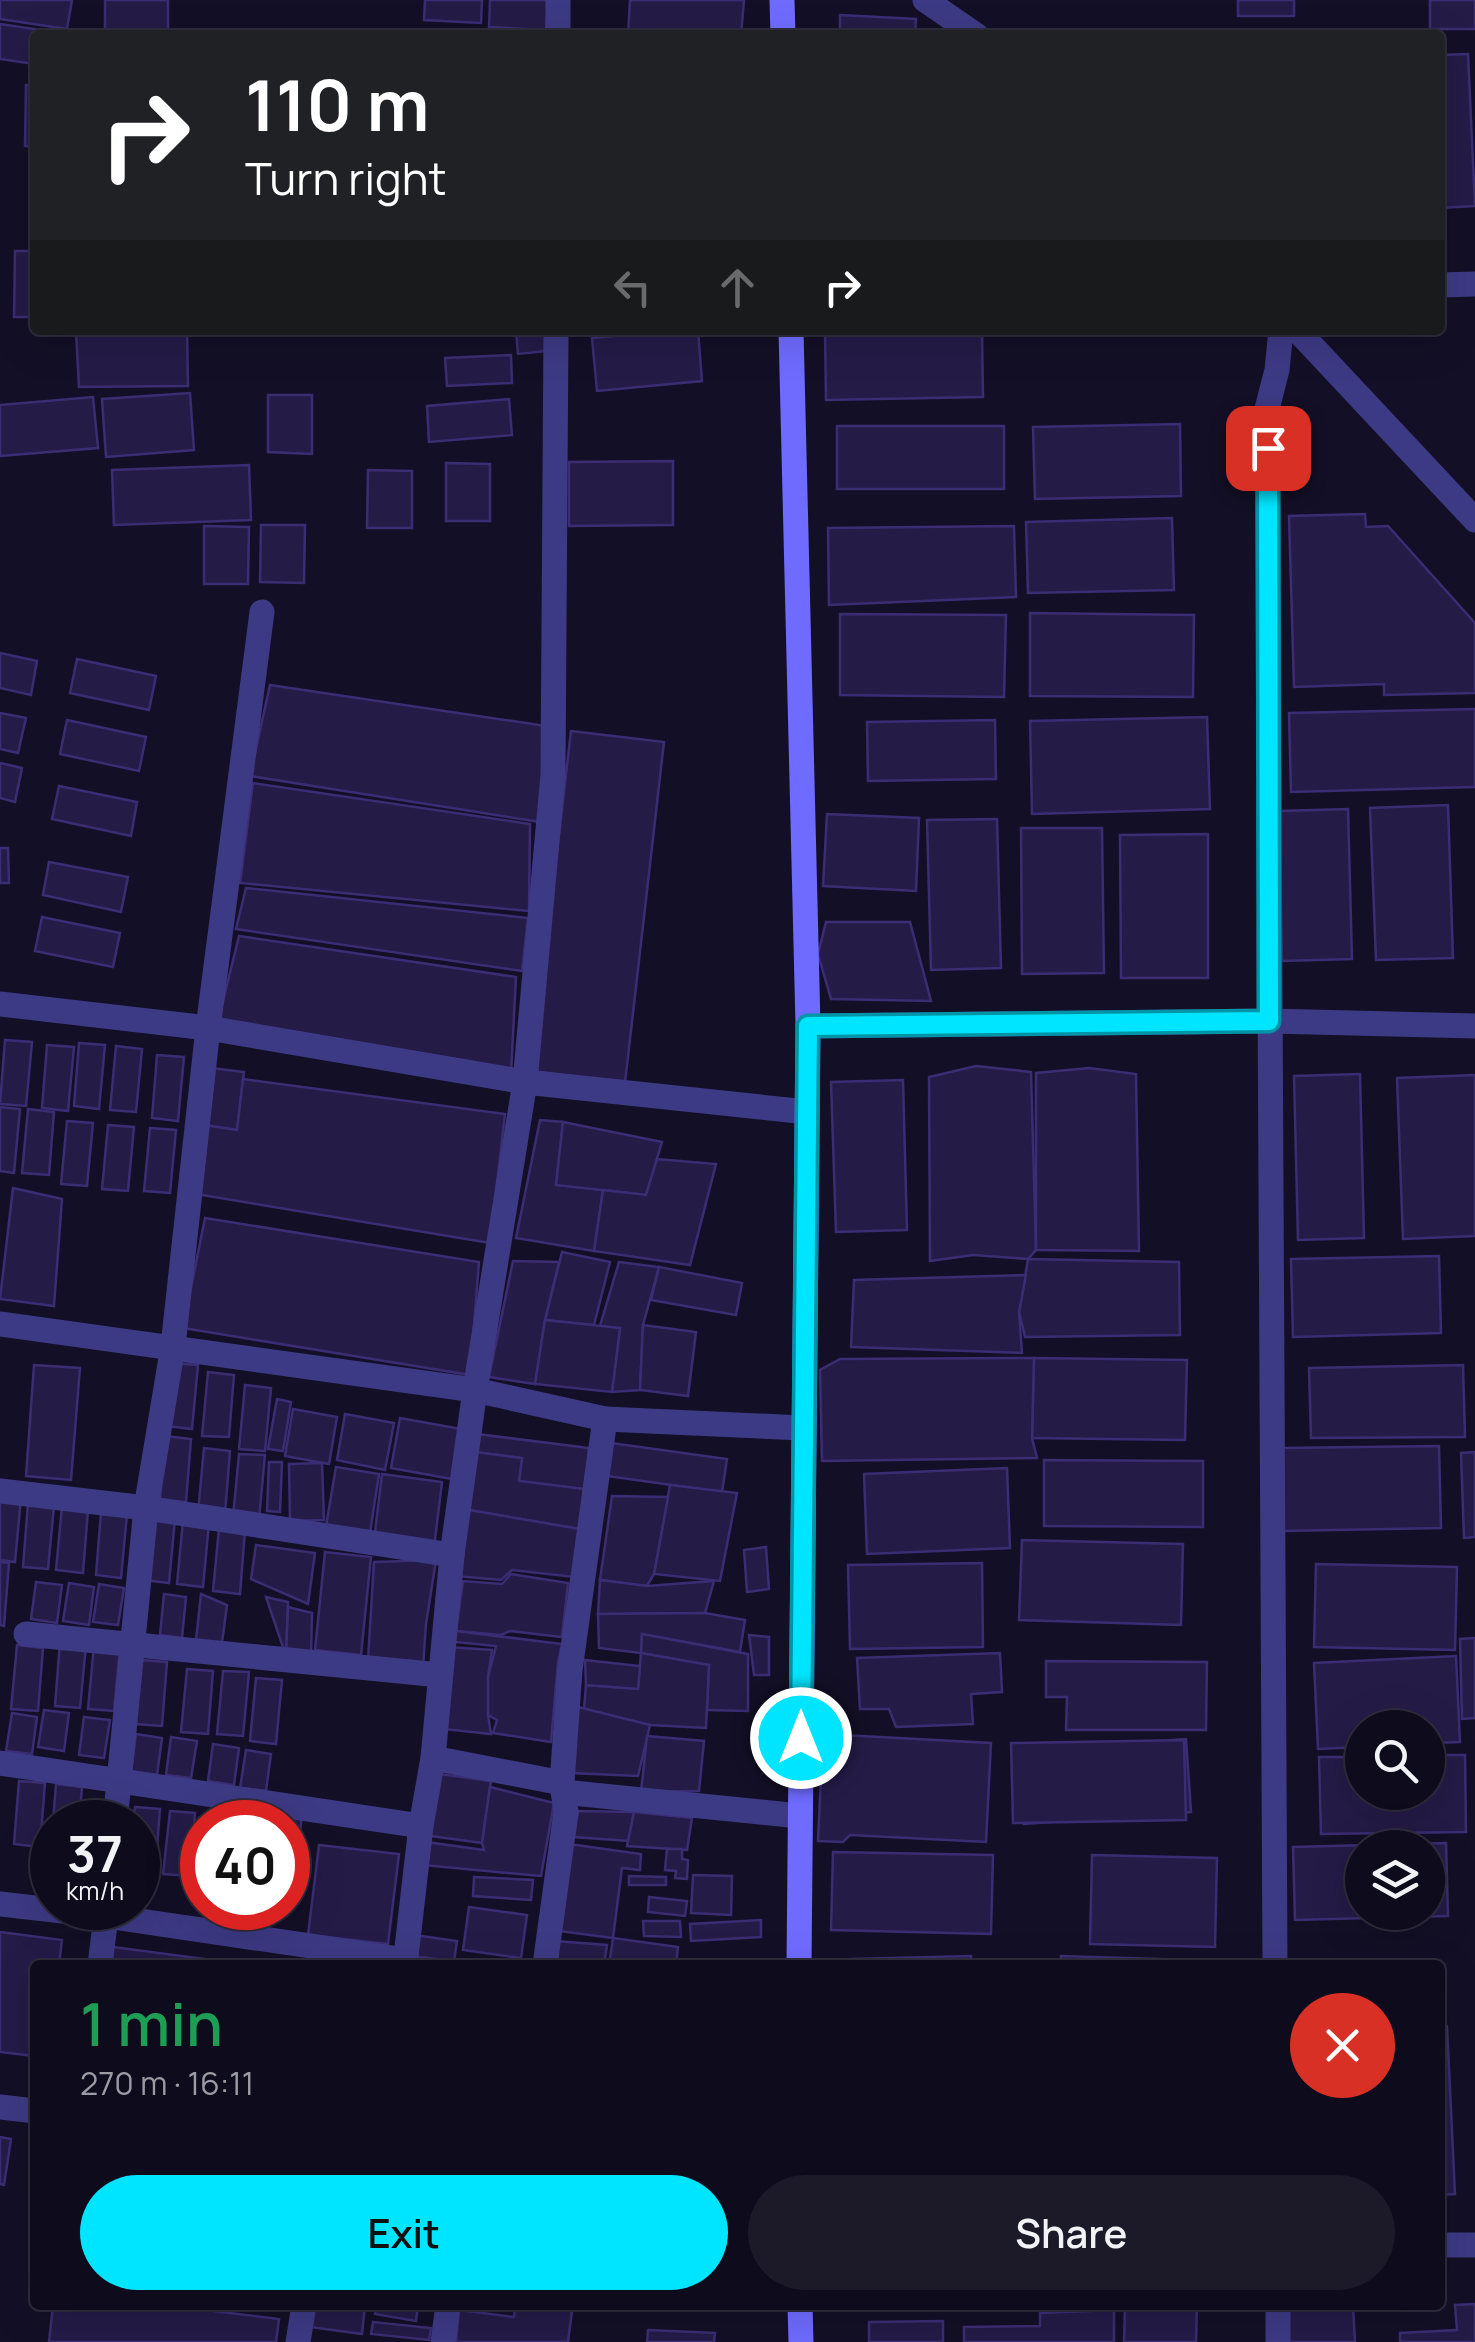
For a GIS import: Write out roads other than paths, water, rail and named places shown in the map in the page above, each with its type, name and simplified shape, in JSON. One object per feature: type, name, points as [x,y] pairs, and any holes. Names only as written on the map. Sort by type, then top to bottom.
[{"type":"street","points":[[558,0],[558,30]]},
{"type":"street","points":[[782,0],[783,30]]},
{"type":"street","points":[[925,0],[969,30]]},
{"type":"street","points":[[1445,285],[1475,284]]},
{"type":"street","points":[[405,1960],[433,1758],[452,1554],[525,1082],[553,775],[556,335]]},
{"type":"street","points":[[790,335],[808,1026],[800,1960]]},
{"type":"street","points":[[1276,1960],[1267,410],[1280,335]]},
{"type":"street","points":[[1302,335],[1475,520]]},
{"type":"street","points":[[117,1800],[146,1508],[173,1346],[208,1028],[262,612]]},
{"type":"street","points":[[0,1004],[208,1028],[525,1082],[806,1112]]},
{"type":"street","points":[[808,1026],[1269,1021],[1475,1026]]},
{"type":"street","points":[[0,1324],[475,1390],[605,1419],[803,1428]]},
{"type":"street","points":[[545,1960],[566,1812],[563,1788],[570,1670],[605,1419]]},
{"type":"street","points":[[0,1491],[146,1508],[452,1554]]},
{"type":"street","points":[[26,1634],[440,1675]]},
{"type":"street","points":[[433,1758],[563,1788],[800,1816]]},
{"type":"street","points":[[0,1763],[421,1826]]},
{"type":"street","points":[[0,1904],[30,1906]]},
{"type":"street","points":[[160,1921],[393,1960]]},
{"type":"street","points":[[101,1960],[104,1930]]},
{"type":"street","points":[[0,2107],[30,2110]]},
{"type":"street","points":[[1445,2245],[1475,2245]]},
{"type":"street","points":[[298,2342],[303,2310]]},
{"type":"street","points":[[443,2342],[447,2310]]},
{"type":"street","points":[[800,2310],[800,2342]]},
{"type":"street","points":[[1278,2310],[1278,2342]]}]
